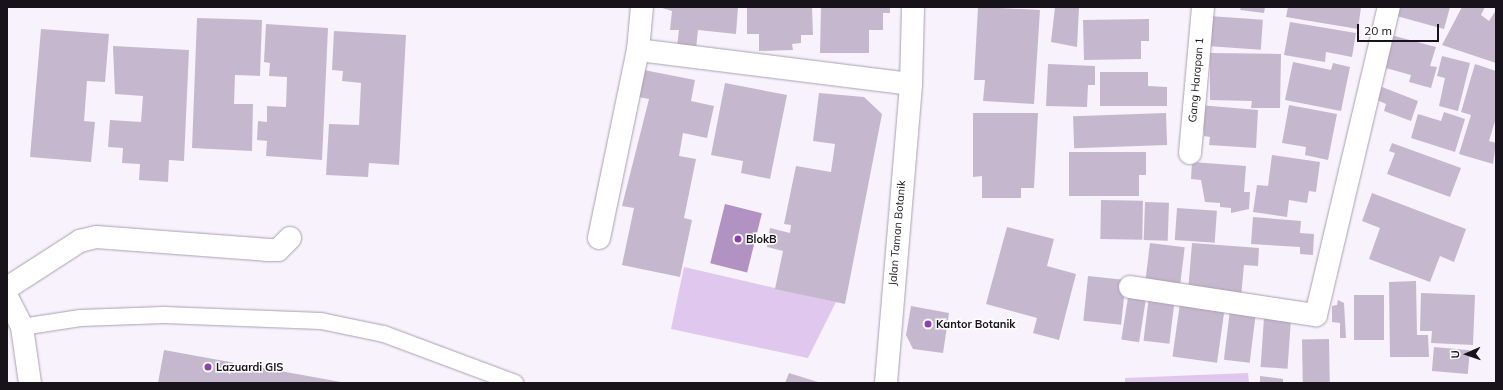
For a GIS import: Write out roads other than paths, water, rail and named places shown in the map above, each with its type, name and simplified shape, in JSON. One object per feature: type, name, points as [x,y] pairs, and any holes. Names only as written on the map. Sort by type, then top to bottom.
[{"type":"street","points":[[599,238],[638,50],[642,7]]},
{"type":"street","name":"Jalan Taman Botanik","points":[[886,383],[911,84],[913,7]]},
{"type":"street","name":"Gang Harapan 1","points":[[1190,153],[1203,7]]},
{"type":"street","points":[[1130,287],[1316,315],[1389,7]]},
{"type":"street","points":[[638,50],[911,84]]},
{"type":"street","points":[[7,288],[80,241],[96,237],[267,250],[278,250],[290,238]]},
{"type":"street","points":[[7,297],[22,327],[30,383]]},
{"type":"lane","points":[[22,327],[80,318],[164,315],[321,321],[384,334],[515,383]]},
{"type":"place","name":"BlokB","points":[[738,239]]},
{"type":"place","name":"Kantor Botanik","points":[[928,324]]},
{"type":"place","name":"Lazuardi GIS","points":[[208,367]]}]
